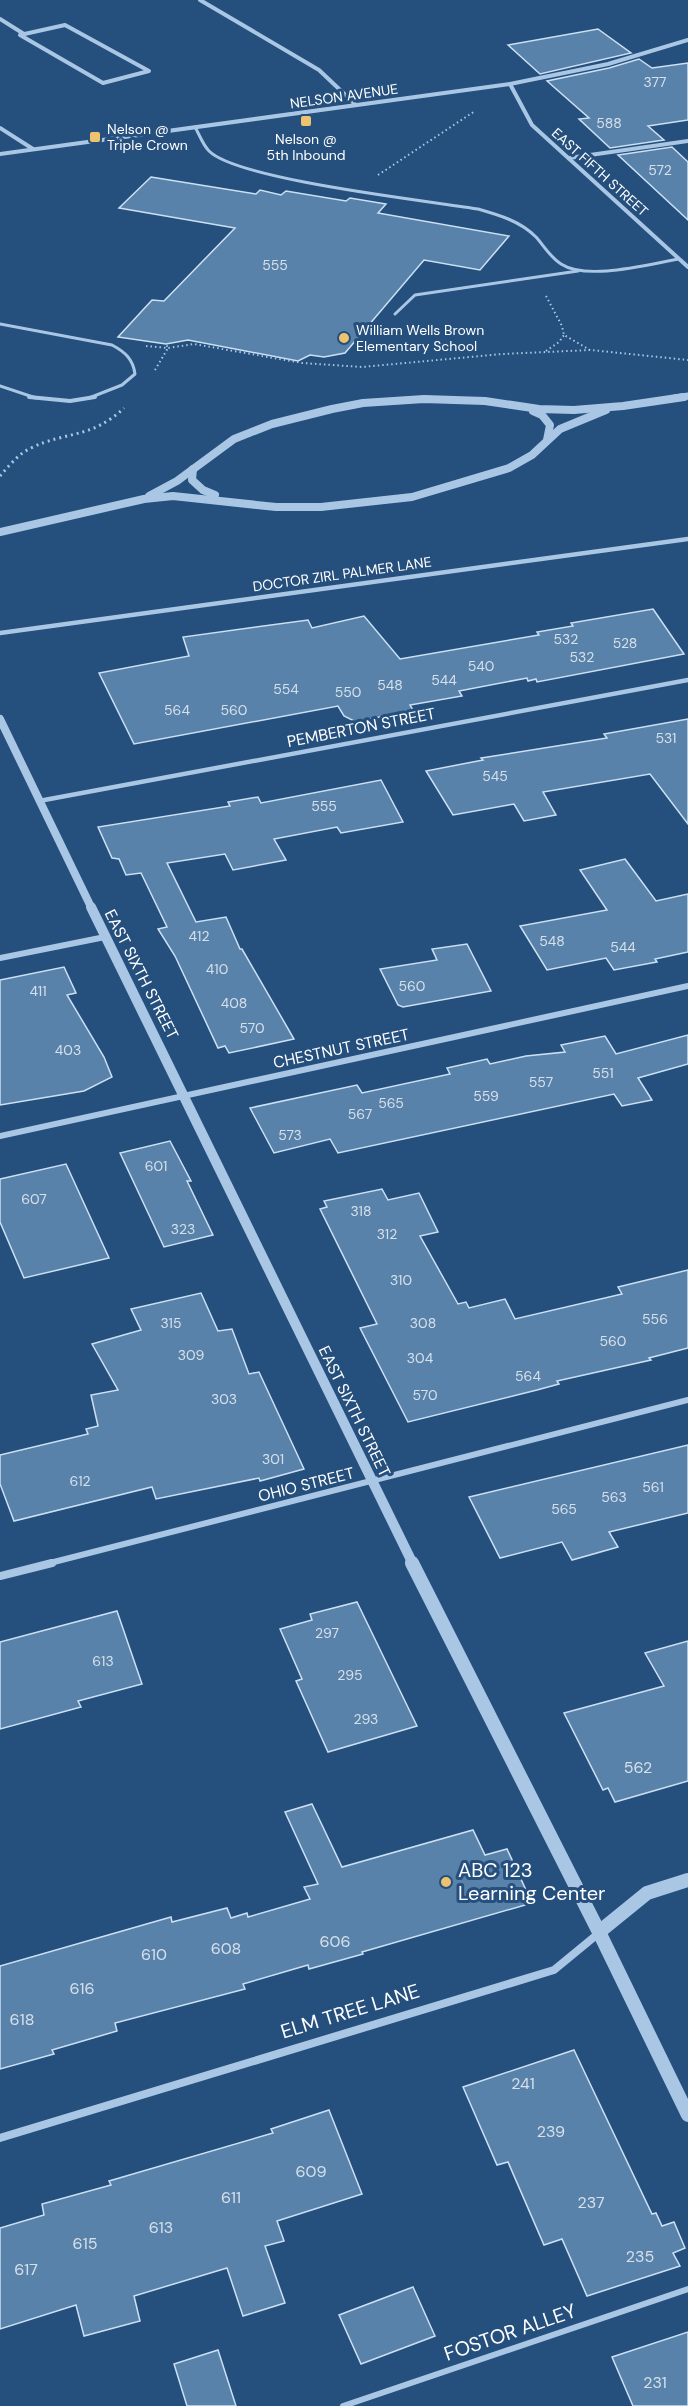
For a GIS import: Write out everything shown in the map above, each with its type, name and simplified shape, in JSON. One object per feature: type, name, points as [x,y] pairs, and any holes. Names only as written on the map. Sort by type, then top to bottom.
[{"type":"street","points":[[200,0],[320,70],[356,105]]},
{"type":"street","points":[[0,19],[24,34],[65,25],[149,71],[103,83],[20,35],[24,34]]},
{"type":"street","name":"NELSON AVENUE","points":[[0,154],[510,84],[609,64],[688,40]]},
{"type":"street","name":"EAST FIFTH STREET","points":[[510,84],[532,125],[688,267]]},
{"type":"street","points":[[0,128],[34,149]]},
{"type":"street","points":[[568,158],[688,141]]},
{"type":"street","points":[[679,259],[688,257]]},
{"type":"street","points":[[144,499],[178,480],[224,444],[263,428],[306,415],[385,402],[424,399],[486,401],[554,411],[606,410],[688,396]]},
{"type":"street","points":[[517,405],[542,414],[550,425],[547,441]]},
{"type":"street","points":[[0,532],[144,499],[193,497],[276,507],[321,507],[412,497],[509,468],[532,455],[560,429],[606,410]]},
{"type":"street","points":[[193,469],[192,480],[203,490],[230,500]]},
{"type":"street","name":"DOCTOR ZIRL PALMER LANE","points":[[0,633],[688,539]]},
{"type":"street","name":"PEMBERTON STREET","points":[[39,801],[688,680]]},
{"type":"street","name":"EAST SIXTH STREET","points":[[0,719],[371,1481],[599,1932],[688,2115]]},
{"type":"street","points":[[0,958],[105,937]]},
{"type":"street","name":"CHESTNUT STREET","points":[[0,1136],[688,986]]},
{"type":"street","name":"OHIO STREET","points":[[0,1576],[688,1400]]},
{"type":"street","name":"ELM TREE LANE","points":[[0,2138],[554,1970],[647,1893],[688,1880]]},
{"type":"lane","points":[[195,127],[209,151],[232,164],[285,178],[478,209],[506,217],[529,230],[563,266],[580,270]]},
{"type":"lane","points":[[395,314],[415,295],[580,270],[679,259]]},
{"type":"lane","points":[[0,324],[112,345],[126,352],[134,362],[135,374],[126,383],[111,391],[82,399],[53,400],[27,397],[0,386]]},
{"type":"lane","name":"FOSTOR ALLEY","points":[[343,2406],[688,2289]]},
{"type":"path","points":[[372,179],[478,109]]},
{"type":"path","points":[[543,291],[562,326],[564,335],[591,350]]},
{"type":"path","points":[[546,351],[564,335]]},
{"type":"path","points":[[139,344],[168,348],[194,344],[302,363],[362,367],[546,351],[591,350],[688,360]]},
{"type":"building","points":[[598,29],[631,53],[540,74],[508,45]]},
{"type":"building","points":[[639,59],[652,68],[688,63],[688,120],[648,126],[664,140],[610,148],[579,119],[589,118],[547,81],[609,68]]},
{"type":"building","points":[[672,147],[688,162],[688,220],[618,155]]},
{"type":"building","points":[[151,177],[256,194],[260,190],[281,195],[286,191],[346,201],[350,198],[386,204],[378,213],[509,236],[480,270],[424,260],[345,353],[324,357],[310,355],[298,361],[188,340],[166,344],[118,337],[152,300],[164,301],[235,228],[119,208]]},
{"type":"building","points":[[653,609],[684,654],[537,682],[536,679],[528,681],[527,678],[459,691],[462,696],[410,705],[413,710],[356,722],[344,716],[338,706],[134,744],[99,673],[189,656],[183,637],[308,620],[312,628],[364,616],[400,659],[539,635],[537,632],[573,626],[571,623]]},
{"type":"building","points":[[688,719],[688,824],[650,774],[543,792],[556,815],[524,821],[514,804],[453,815],[426,771],[483,760],[481,758],[607,738],[604,734]]},
{"type":"building","points":[[381,780],[403,822],[341,833],[337,827],[274,839],[286,860],[233,870],[225,854],[167,863],[196,922],[226,917],[240,949],[294,1039],[229,1053],[225,1046],[218,1048],[175,956],[158,929],[167,927],[141,873],[126,875],[119,859],[112,858],[98,827],[230,806],[228,802],[258,797],[261,803]]},
{"type":"building","points":[[625,859],[656,901],[688,894],[688,952],[655,959],[657,962],[614,970],[606,958],[547,970],[520,926],[607,910],[580,870]]},
{"type":"building","points":[[467,944],[491,991],[403,1007],[398,1005],[380,969],[437,960],[432,949]]},
{"type":"building","points":[[64,967],[76,993],[67,995],[104,1057],[112,1077],[84,1091],[0,1105],[0,980]]},
{"type":"building","points":[[688,1035],[688,1064],[638,1078],[652,1100],[622,1106],[614,1094],[338,1153],[330,1139],[274,1153],[250,1108],[357,1085],[362,1093],[450,1074],[447,1068],[487,1059],[490,1064],[526,1056],[565,1052],[561,1045],[605,1036],[616,1054]]},
{"type":"building","points":[[170,1141],[191,1181],[187,1181],[213,1235],[164,1247],[120,1153]]},
{"type":"building","points":[[66,1164],[109,1258],[24,1278],[0,1222],[0,1179]]},
{"type":"building","points":[[382,1189],[388,1200],[419,1193],[438,1232],[420,1236],[458,1304],[466,1302],[469,1308],[505,1299],[515,1319],[622,1294],[618,1287],[688,1270],[688,1348],[649,1358],[651,1360],[557,1381],[559,1384],[408,1422],[360,1328],[377,1324],[320,1209],[327,1207],[324,1201]]},
{"type":"building","points":[[201,1293],[218,1331],[232,1329],[249,1374],[259,1372],[304,1469],[260,1481],[259,1478],[156,1499],[152,1487],[14,1521],[0,1484],[0,1455],[88,1434],[86,1429],[98,1426],[91,1395],[118,1390],[92,1344],[141,1330],[131,1309]]},
{"type":"building","points":[[688,1445],[688,1513],[609,1532],[618,1547],[572,1560],[562,1542],[500,1558],[469,1497]]},
{"type":"building","points":[[357,1602],[417,1726],[328,1752],[296,1681],[302,1679],[280,1629],[312,1620],[310,1614]]},
{"type":"building","points":[[117,1611],[142,1684],[78,1701],[81,1707],[0,1729],[0,1642]]},
{"type":"building","points":[[688,1641],[688,1781],[615,1802],[608,1788],[603,1790],[564,1713],[664,1686],[645,1653]]},
{"type":"building","points":[[312,1804],[342,1867],[473,1830],[485,1855],[507,1849],[532,1903],[362,1952],[363,1954],[309,1969],[308,1965],[243,1984],[245,1989],[115,2023],[117,2031],[52,2050],[54,2054],[0,2069],[0,1966],[171,1917],[172,1922],[227,1908],[231,1918],[247,1913],[248,1917],[310,1899],[304,1887],[318,1884],[285,1812]]},
{"type":"building","points":[[574,2050],[652,2214],[656,2213],[662,2226],[674,2222],[685,2248],[673,2253],[680,2266],[587,2296],[562,2239],[544,2245],[508,2162],[497,2165],[463,2087]]},
{"type":"building","points":[[329,2110],[362,2194],[277,2221],[284,2241],[265,2246],[285,2303],[243,2316],[227,2268],[134,2296],[140,2321],[84,2336],[76,2305],[0,2329],[0,2228],[44,2215],[42,2204],[111,2185],[109,2181],[273,2133],[271,2129]]},
{"type":"building","points":[[413,2287],[435,2336],[361,2364],[339,2315]]},
{"type":"building","points":[[688,2332],[688,2406],[633,2406],[612,2357]]},
{"type":"building","points":[[218,2350],[236,2406],[187,2406],[174,2364]]},
{"type":"place","name":"Nelson @ 5th Inbound","points":[[306,121]]},
{"type":"place","name":"Nelson @ Triple Crown","points":[[95,137]]},
{"type":"place","name":"William Wells Brown Elementary School","points":[[344,338]]},
{"type":"place","name":"ABC 123 Learning Center","points":[[446,1882]]}]
